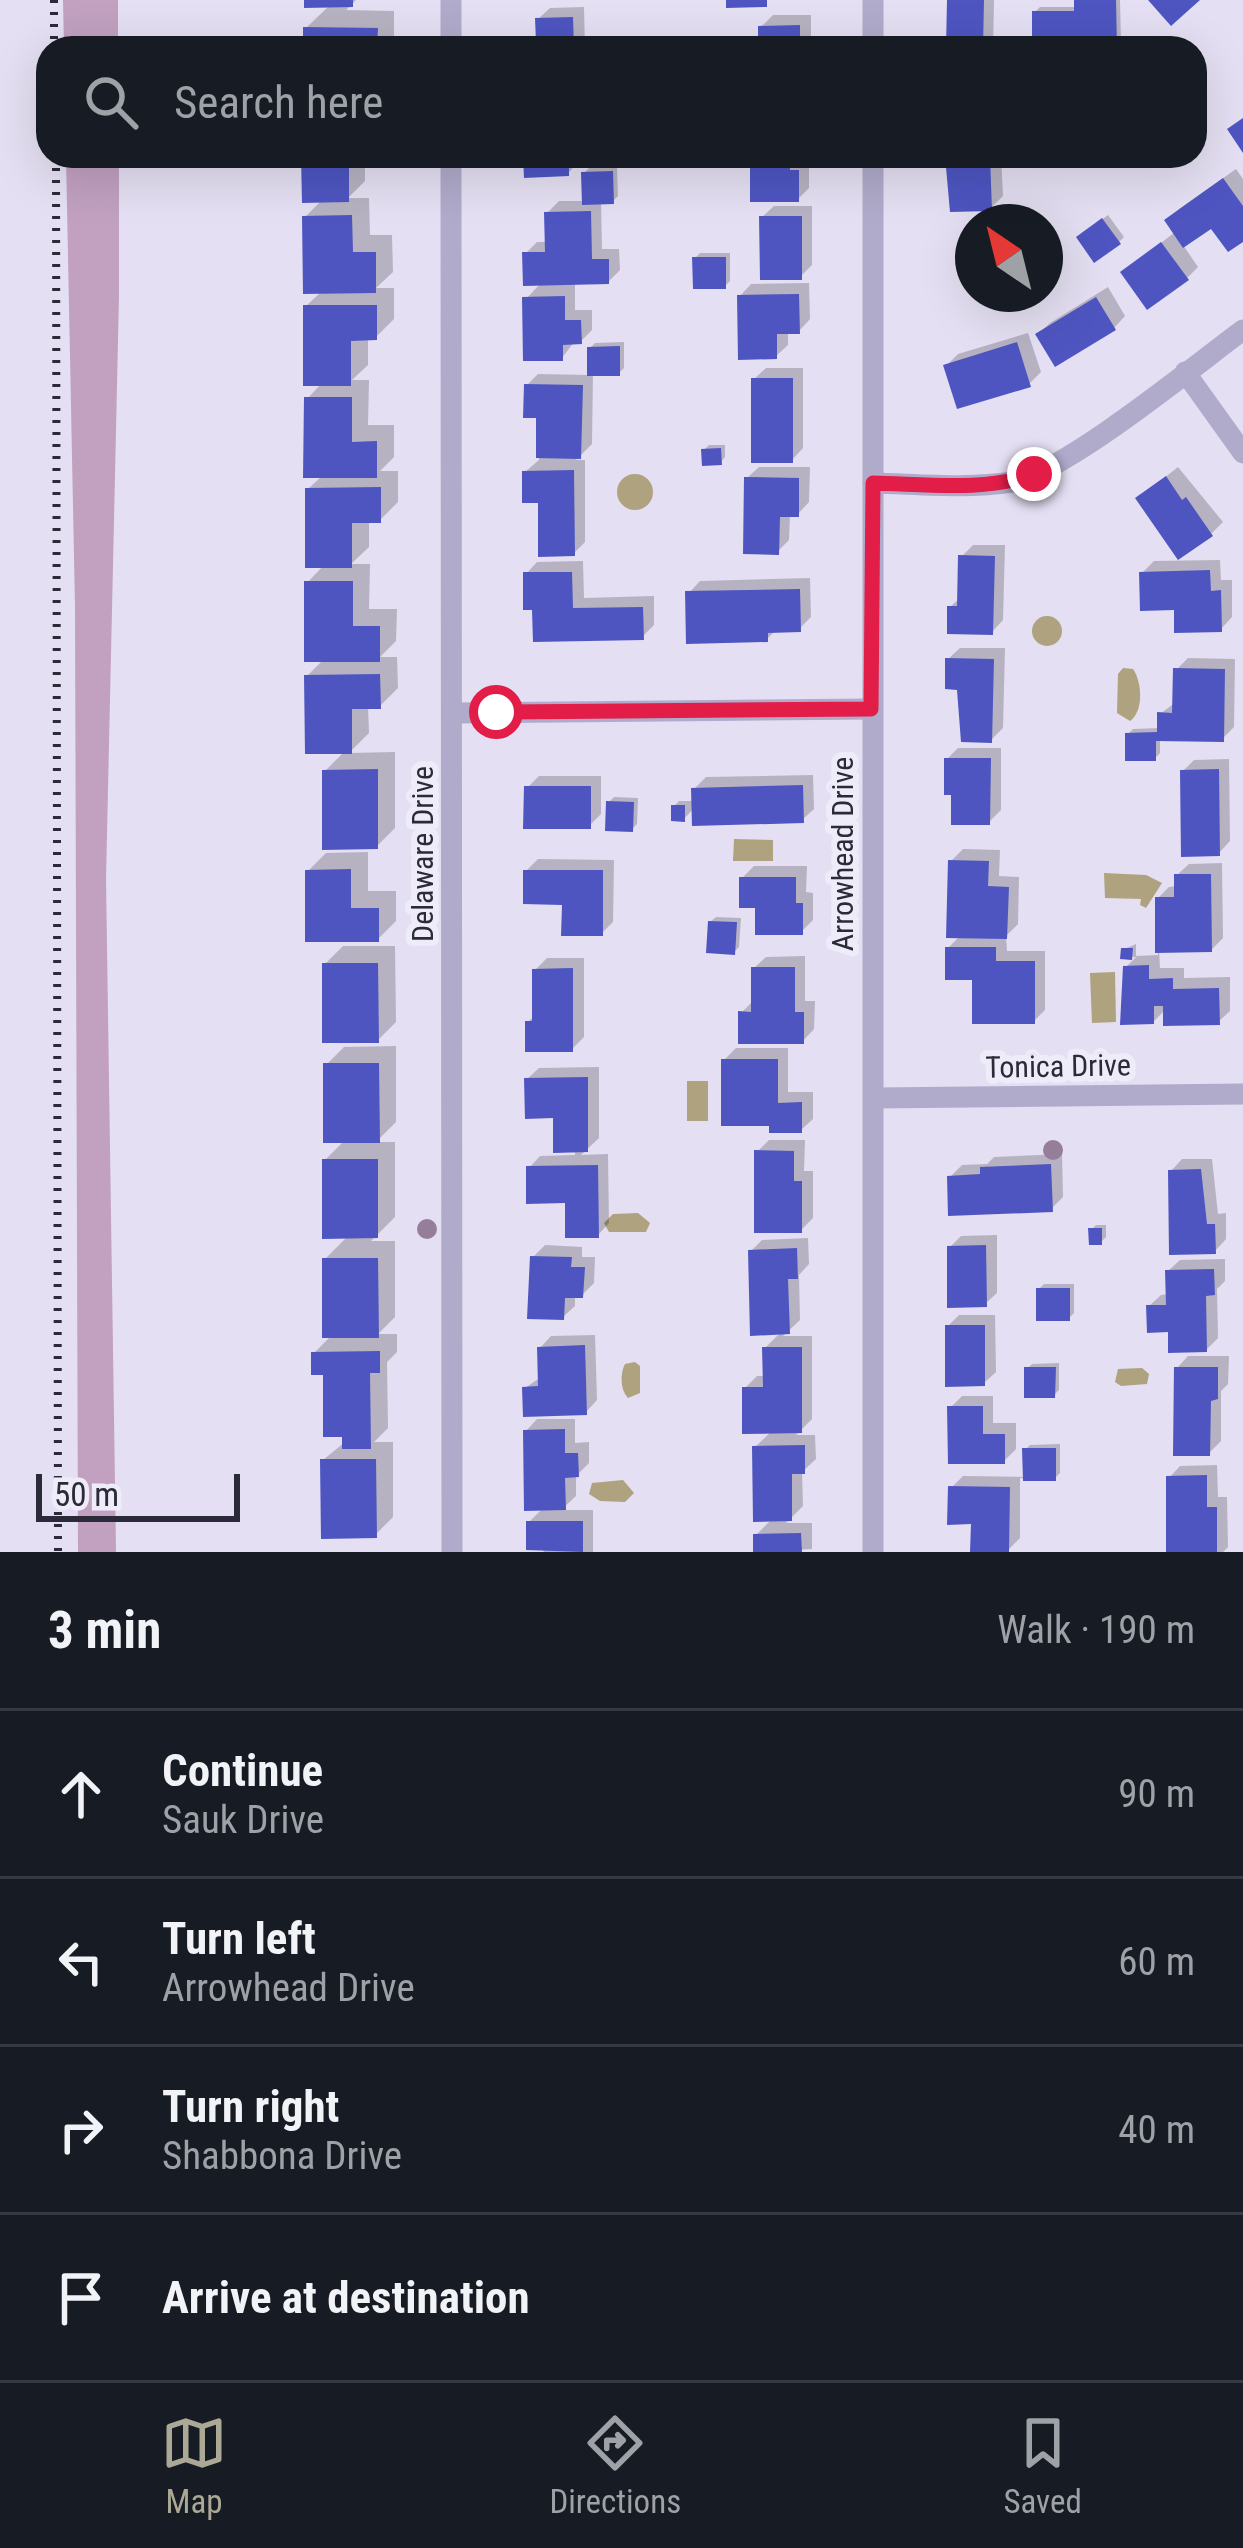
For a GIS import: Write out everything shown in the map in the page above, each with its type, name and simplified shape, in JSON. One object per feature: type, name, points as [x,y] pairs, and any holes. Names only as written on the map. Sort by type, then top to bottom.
[{"type":"street","points":[[451,0],[451,36]]},
{"type":"street","points":[[873,0],[873,36]]},
{"type":"street","name":"Delaware Drive","points":[[451,168],[452,1552]]},
{"type":"street","name":"Arrowhead Drive","points":[[872,1552],[873,168]]},
{"type":"street","points":[[873,483],[1015,482],[1053,465],[1243,331]]},
{"type":"street","points":[[1185,372],[1243,453]]},
{"type":"street","points":[[452,713],[871,709]]},
{"type":"street","name":"Tonica Drive","points":[[874,1098],[1243,1094]]},
{"type":"shaded area","points":[[63,0],[118,0],[118,36],[64,36]]},
{"type":"shaded area","points":[[66,168],[119,168],[106,879],[116,1552],[78,1552],[75,606]]},
{"type":"shaded area","points":[[635,474],[648,479],[653,492],[648,505],[635,510],[622,505],[617,492],[622,479]]},
{"type":"shaded area","points":[[1047,616],[1058,620],[1062,631],[1058,642],[1047,646],[1036,642],[1032,631],[1036,620]]},
{"type":"shaded area","points":[[1123,668],[1133,669],[1140,689],[1138,710],[1130,721],[1117,713],[1118,674]]},
{"type":"shaded area","points":[[734,839],[773,840],[773,861],[733,861]]},
{"type":"shaded area","points":[[1104,873],[1146,875],[1162,883],[1146,908],[1140,905],[1141,899],[1105,898]]},
{"type":"shaded area","points":[[1115,972],[1116,1022],[1092,1023],[1090,973]]},
{"type":"shaded area","points":[[687,1081],[708,1081],[708,1121],[687,1121]]},
{"type":"shaded area","points":[[638,1213],[650,1223],[646,1232],[609,1232],[604,1223],[613,1214]]},
{"type":"shaded area","points":[[625,1364],[640,1366],[640,1393],[628,1398],[622,1372]]},
{"type":"shaded area","points":[[1142,1368],[1149,1374],[1147,1384],[1121,1386],[1115,1382],[1118,1369]]},
{"type":"shaded area","points":[[623,1480],[634,1493],[625,1502],[600,1501],[589,1494],[592,1483]]},
{"type":"building","points":[[304,0],[353,0],[353,7],[304,8]]},
{"type":"building","points":[[726,0],[767,0],[767,7],[726,8]]},
{"type":"building","points":[[947,0],[984,0],[983,36],[946,36]]},
{"type":"building","points":[[1074,0],[1116,0],[1117,36],[1032,36],[1032,11],[1074,11]]},
{"type":"building","points":[[1148,0],[1200,0],[1171,26]]},
{"type":"building","points":[[573,17],[574,36],[536,36],[535,18]]},
{"type":"building","points":[[800,25],[800,36],[758,36],[758,26]]},
{"type":"building","points":[[303,27],[378,28],[378,36],[303,36]]},
{"type":"building","points":[[1243,118],[1243,153],[1227,129]]},
{"type":"building","points":[[301,168],[349,168],[349,202],[302,203]]},
{"type":"building","points":[[524,168],[569,168],[569,176],[524,178]]},
{"type":"building","points":[[750,168],[799,170],[799,202],[750,202]]},
{"type":"building","points":[[946,168],[990,168],[992,204],[955,204],[955,212],[950,212]]},
{"type":"building","points":[[613,171],[614,204],[582,205],[581,172]]},
{"type":"building","points":[[1223,178],[1243,206],[1243,242],[1228,252],[1211,229],[1183,248],[1164,220]]},
{"type":"building","points":[[591,211],[592,259],[609,259],[609,284],[523,286],[522,252],[545,252],[544,212]]},
{"type":"building","points":[[352,215],[353,252],[376,252],[376,293],[303,294],[302,216]]},
{"type":"building","points":[[759,216],[802,216],[802,280],[760,280]]},
{"type":"building","points":[[1102,218],[1121,244],[1094,263],[1076,237]]},
{"type":"building","points":[[1161,242],[1189,280],[1147,310],[1120,272]]},
{"type":"building","points":[[692,257],[726,257],[726,289],[693,289]]},
{"type":"building","points":[[799,294],[800,334],[777,334],[777,359],[738,360],[737,295]]},
{"type":"building","points":[[565,296],[565,320],[581,320],[582,344],[563,345],[563,361],[523,361],[522,297]]},
{"type":"building","points":[[1096,297],[1116,330],[1055,367],[1035,334]]},
{"type":"building","points":[[303,305],[377,305],[377,340],[351,341],[351,386],[303,386]]},
{"type":"building","points":[[1017,342],[1031,387],[957,409],[943,365]]},
{"type":"building","points":[[620,346],[620,376],[587,376],[587,347]]},
{"type":"building","points":[[751,378],[793,378],[793,463],[751,463]]},
{"type":"building","points":[[524,384],[583,385],[581,459],[536,458],[536,418],[523,418]]},
{"type":"building","points":[[304,397],[352,397],[352,442],[377,441],[377,478],[303,478]]},
{"type":"building","points":[[721,448],[722,465],[702,466],[701,449]]},
{"type":"building","points":[[574,470],[575,556],[538,557],[538,503],[522,503],[522,471]]},
{"type":"building","points":[[1166,476],[1213,536],[1178,560],[1135,498]]},
{"type":"building","points":[[744,477],[799,478],[799,517],[780,517],[779,555],[743,554]]},
{"type":"building","points":[[381,487],[381,523],[352,523],[352,568],[305,568],[305,488]]},
{"type":"building","points":[[958,555],[995,556],[993,635],[947,634],[947,606],[957,606]]},
{"type":"building","points":[[1210,570],[1211,591],[1221,590],[1222,632],[1174,633],[1174,610],[1140,611],[1139,572]]},
{"type":"building","points":[[523,572],[572,572],[573,608],[643,607],[644,640],[533,642],[532,610],[523,610]]},
{"type":"building","points":[[304,581],[353,581],[353,626],[380,626],[380,662],[304,662]]},
{"type":"building","points":[[800,589],[801,632],[768,633],[768,642],[686,644],[685,591]]},
{"type":"building","points":[[945,658],[994,659],[992,743],[961,742],[957,690],[945,689]]},
{"type":"building","points":[[1173,668],[1225,669],[1224,742],[1156,741],[1156,761],[1125,761],[1125,733],[1157,732],[1157,712],[1172,713]]},
{"type":"building","points":[[380,674],[381,709],[352,709],[352,754],[305,754],[304,675]]},
{"type":"building","points":[[944,758],[991,758],[990,825],[951,825],[951,795],[944,795]]},
{"type":"building","points":[[378,769],[378,849],[322,850],[322,770]]},
{"type":"building","points":[[1219,769],[1220,856],[1181,857],[1180,770]]},
{"type":"building","points":[[803,785],[804,823],[692,826],[691,788]]},
{"type":"building","points":[[524,786],[591,786],[591,829],[523,829]]},
{"type":"building","points":[[606,801],[634,802],[633,832],[605,831]]},
{"type":"building","points":[[671,805],[685,805],[685,822],[671,821]]},
{"type":"building","points":[[948,860],[989,861],[988,886],[1009,887],[1007,939],[946,938]]},
{"type":"building","points":[[351,869],[351,908],[379,908],[379,942],[305,942],[305,870]]},
{"type":"building","points":[[523,870],[603,870],[603,936],[561,936],[562,905],[523,904]]},
{"type":"building","points":[[1174,874],[1211,874],[1212,952],[1155,953],[1155,897],[1174,897]]},
{"type":"building","points":[[739,877],[796,877],[796,903],[803,903],[803,935],[755,935],[755,908],[739,908]]},
{"type":"building","points":[[708,921],[737,922],[735,955],[706,953]]},
{"type":"building","points":[[945,947],[996,947],[996,961],[1035,961],[1035,1024],[972,1024],[972,980],[945,980]]},
{"type":"building","points":[[1121,948],[1133,948],[1132,960],[1120,959]]},
{"type":"building","points":[[322,963],[378,963],[379,1043],[322,1043]]},
{"type":"building","points":[[1149,965],[1149,979],[1173,978],[1173,989],[1219,988],[1220,1025],[1163,1026],[1163,1006],[1154,1006],[1154,1024],[1120,1025],[1123,966]]},
{"type":"building","points":[[751,967],[795,967],[795,1012],[804,1012],[804,1044],[738,1044],[738,1011],[751,1012]]},
{"type":"building","points":[[573,968],[573,1052],[525,1052],[525,1021],[532,1021],[532,969]]},
{"type":"building","points":[[721,1059],[778,1059],[778,1103],[802,1102],[802,1133],[769,1133],[769,1126],[721,1126]]},
{"type":"building","points":[[323,1063],[379,1063],[380,1143],[323,1143]]},
{"type":"building","points":[[588,1077],[588,1152],[553,1153],[553,1118],[525,1119],[524,1078]]},
{"type":"building","points":[[754,1150],[794,1151],[794,1181],[802,1181],[802,1233],[754,1233]]},
{"type":"building","points":[[322,1159],[378,1159],[378,1238],[322,1239]]},
{"type":"building","points":[[1051,1164],[1053,1212],[948,1216],[947,1176],[980,1174],[980,1167]]},
{"type":"building","points":[[598,1165],[599,1238],[565,1238],[565,1203],[526,1204],[526,1166]]},
{"type":"building","points":[[1201,1169],[1207,1224],[1215,1224],[1216,1254],[1169,1255],[1168,1170]]},
{"type":"building","points":[[1088,1228],[1102,1228],[1102,1245],[1089,1245]]},
{"type":"building","points":[[986,1245],[987,1307],[947,1308],[947,1246]]},
{"type":"building","points":[[797,1248],[798,1279],[788,1279],[790,1334],[750,1336],[748,1250]]},
{"type":"building","points":[[530,1256],[572,1257],[571,1267],[585,1267],[583,1298],[565,1298],[564,1320],[527,1319]]},
{"type":"building","points":[[322,1258],[378,1258],[379,1338],[322,1338]]},
{"type":"building","points":[[1214,1269],[1215,1295],[1206,1296],[1207,1352],[1168,1353],[1168,1332],[1147,1333],[1146,1305],[1166,1305],[1165,1270]]},
{"type":"building","points":[[1036,1288],[1070,1288],[1070,1321],[1036,1321]]},
{"type":"building","points":[[945,1325],[985,1325],[985,1386],[945,1387]]},
{"type":"building","points":[[585,1345],[587,1415],[523,1417],[522,1387],[538,1386],[537,1347]]},
{"type":"building","points":[[762,1347],[802,1347],[802,1433],[742,1434],[742,1387],[763,1387]]},
{"type":"building","points":[[380,1351],[380,1373],[370,1373],[371,1449],[342,1449],[342,1437],[323,1437],[323,1375],[311,1375],[311,1352]]},
{"type":"building","points":[[1024,1367],[1056,1367],[1055,1398],[1024,1398]]},
{"type":"building","points":[[1174,1367],[1218,1367],[1218,1399],[1211,1401],[1210,1456],[1173,1456]]},
{"type":"building","points":[[947,1406],[983,1406],[983,1434],[1005,1434],[1005,1464],[948,1464]]},
{"type":"building","points":[[565,1429],[565,1453],[578,1453],[579,1477],[565,1478],[566,1510],[524,1511],[523,1430]]},
{"type":"building","points":[[805,1445],[805,1474],[792,1474],[792,1521],[753,1522],[752,1446]]},
{"type":"building","points":[[1022,1448],[1056,1448],[1056,1481],[1023,1481]]},
{"type":"building","points":[[320,1459],[376,1459],[377,1538],[321,1539]]},
{"type":"building","points":[[1207,1475],[1207,1507],[1217,1507],[1217,1552],[1166,1552],[1166,1476]]},
{"type":"building","points":[[948,1486],[1010,1487],[1009,1552],[970,1552],[971,1524],[947,1525]]},
{"type":"building","points":[[526,1521],[583,1521],[583,1552],[526,1550]]},
{"type":"building","points":[[801,1533],[802,1552],[753,1552],[753,1534]]},
{"type":"railway","points":[[54,0],[54,36]]},
{"type":"railway","points":[[56,168],[58,1552]]},
{"type":"route","points":[[496,712],[871,709],[873,483],[1015,482],[1034,474]]}]
